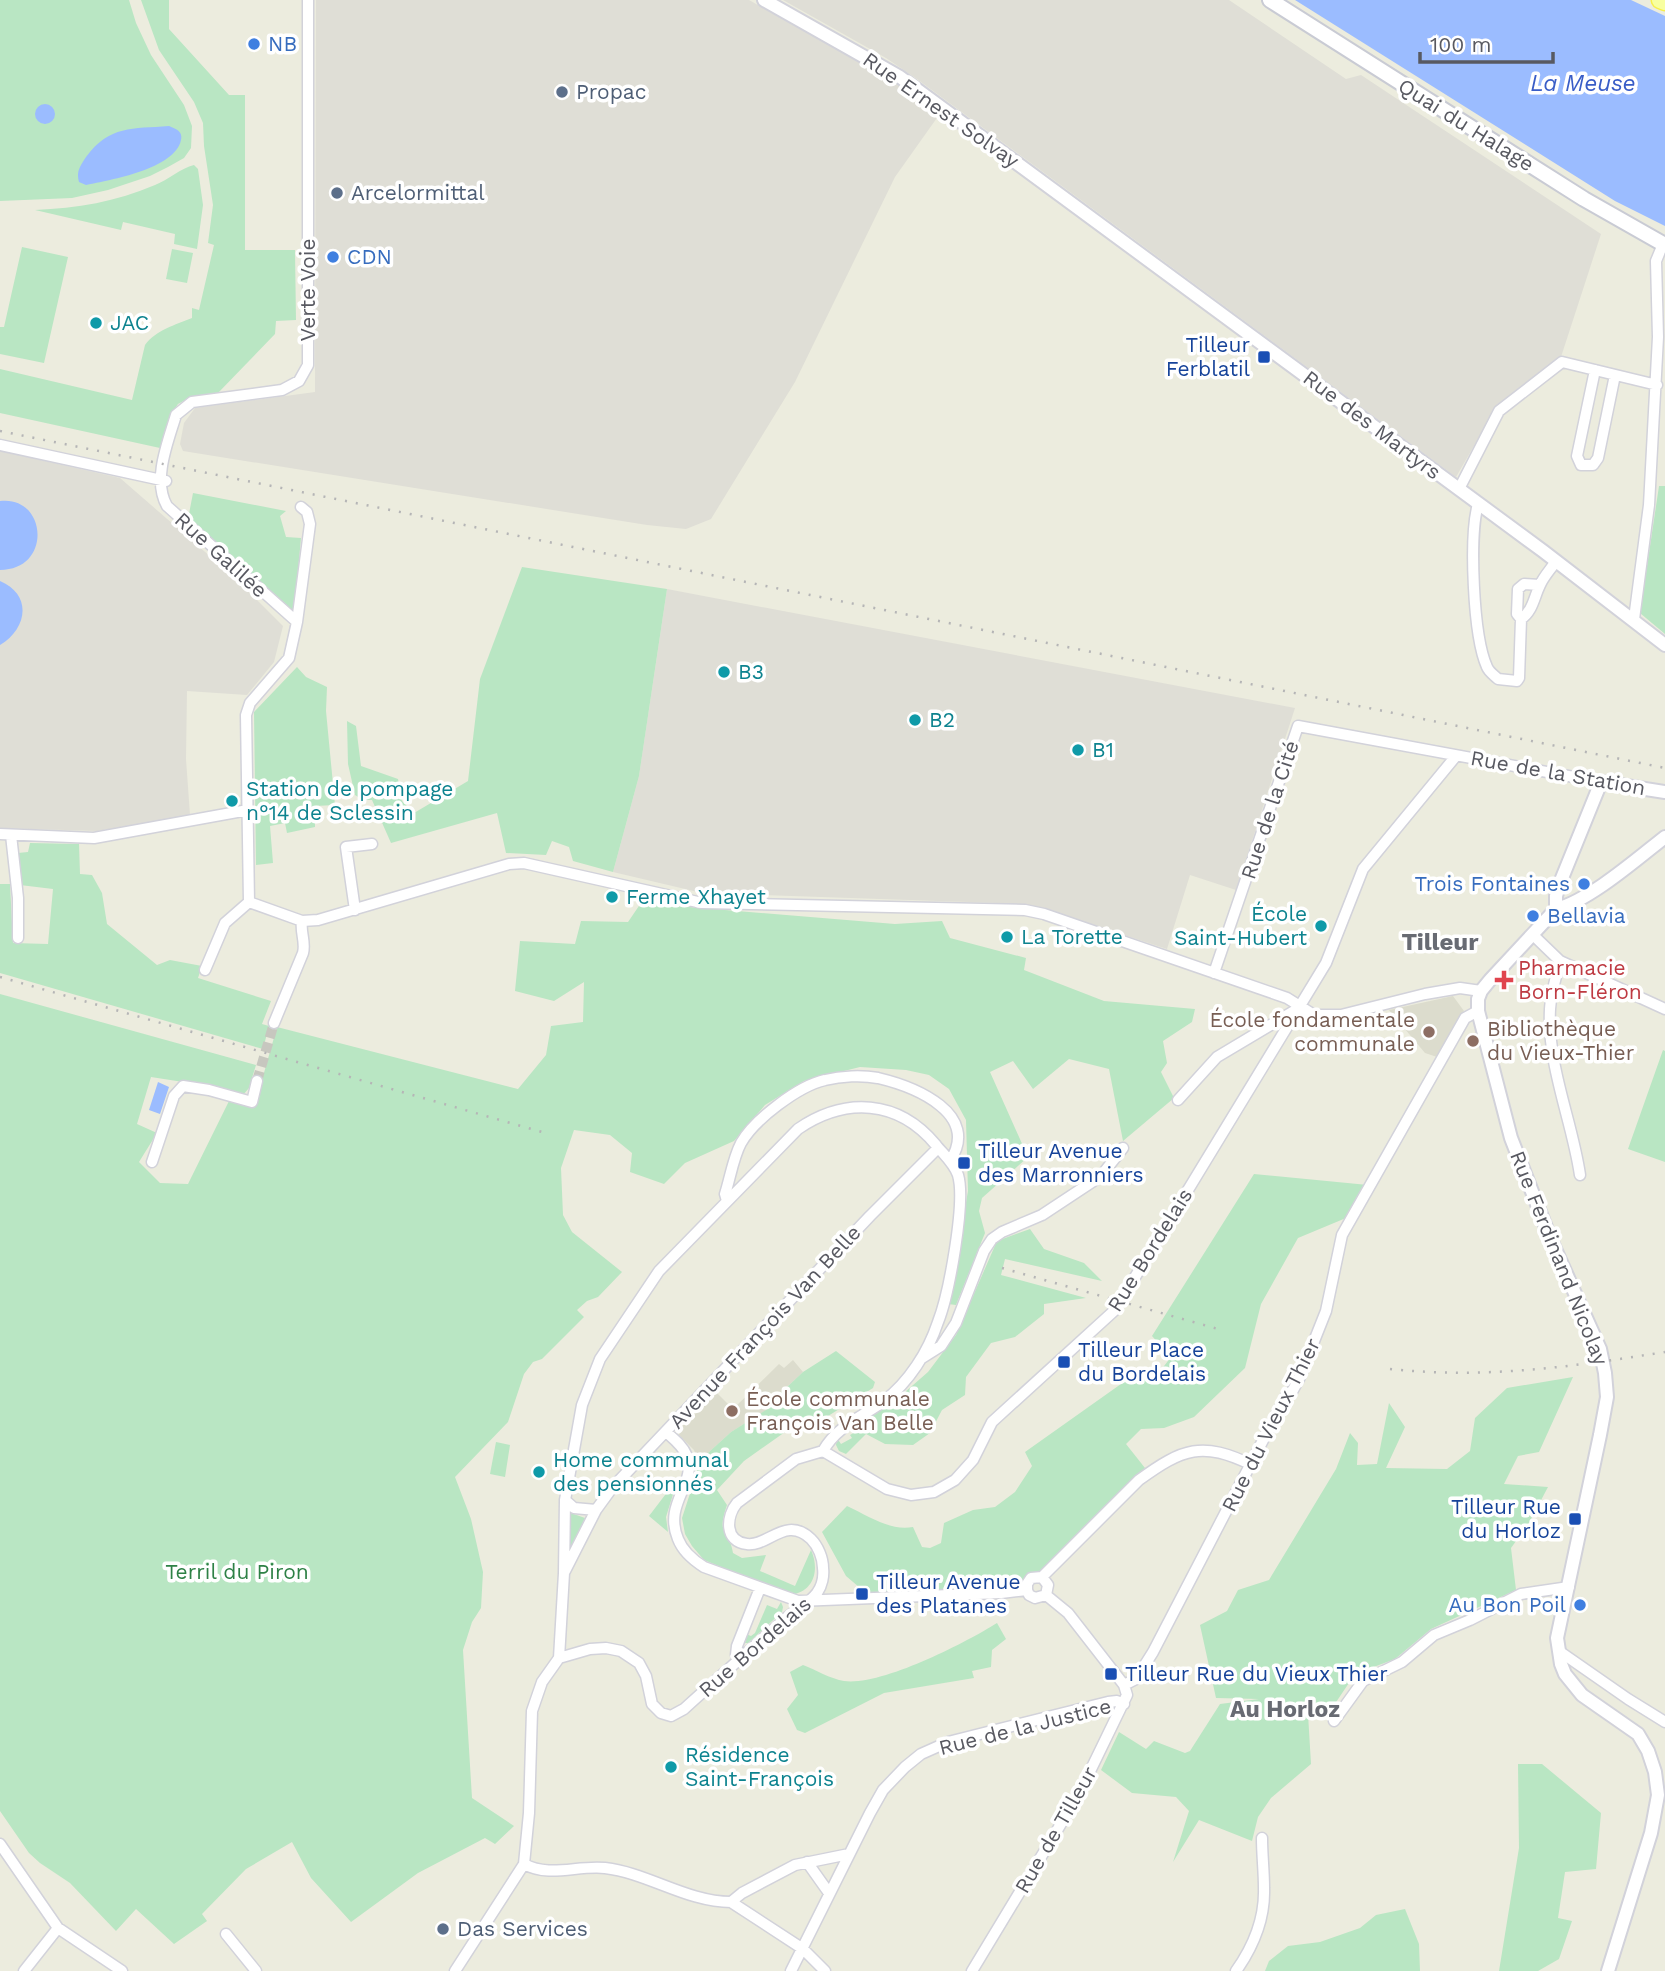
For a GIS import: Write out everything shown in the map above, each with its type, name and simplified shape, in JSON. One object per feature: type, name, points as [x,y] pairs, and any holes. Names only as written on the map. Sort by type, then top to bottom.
[{"type":"main road","name":"Quai du Halage","points":[[1270,0],[1584,199],[1664,245]]},
{"type":"main road","points":[[1660,0],[1665,2]]},
{"type":"street","name":"Verte Voie","points":[[164,480],[171,432],[176,415],[183,408],[192,402],[282,390],[299,381],[308,365],[308,0]]},
{"type":"street","name":"Rue Ernest Solvay","points":[[764,0],[900,76],[1077,207]]},
{"type":"street","name":"Rue des Martyrs","points":[[1077,207],[1634,619],[1665,645]]},
{"type":"street","points":[[1634,619],[1649,505],[1657,385],[1656,261],[1664,245]]},
{"type":"street","points":[[1459,489],[1499,411],[1562,362],[1657,385]]},
{"type":"street","points":[[1595,370],[1577,456],[1581,464],[1593,465],[1598,458],[1615,375]]},
{"type":"street","points":[[0,445],[164,480]]},
{"type":"street","name":"Rue Galilée","points":[[164,480],[160,492],[167,506],[297,622]]},
{"type":"street","points":[[1478,504],[1474,517],[1474,587],[1479,639],[1488,669],[1498,679],[1517,681],[1520,678],[1521,619],[1517,614],[1518,589],[1524,584],[1540,585]]},
{"type":"street","name":"Rue Galilée","points":[[248,902],[246,715],[250,703],[289,658],[297,622],[310,524],[307,512],[301,507]]},
{"type":"street","points":[[1521,619],[1527,615],[1540,585],[1556,561]]},
{"type":"street","name":"Rue de la Cité","points":[[1214,973],[1298,726],[1456,756]]},
{"type":"street","name":"Rue de la Station","points":[[1300,1008],[1326,963],[1363,869],[1456,756],[1665,792]]},
{"type":"street","points":[[1556,909],[1560,883],[1601,782]]},
{"type":"street","points":[[18,938],[18,898],[6,835],[94,838],[248,810]]},
{"type":"street","points":[[205,970],[225,923],[248,902],[302,921],[318,920],[509,864],[524,863],[702,903],[1026,910],[1287,998],[1314,1015],[1341,1016],[1425,994],[1460,988],[1481,990],[1556,909],[1578,900],[1665,836]]},
{"type":"street","points":[[355,910],[346,847],[372,844]]},
{"type":"street","points":[[274,1023],[305,947],[302,921]]},
{"type":"street","points":[[1532,934],[1560,961],[1665,1009]]},
{"type":"street","points":[[1560,961],[1550,1010],[1551,1039],[1555,1071],[1576,1146],[1580,1175]]},
{"type":"street","name":"Rue Ferdinand Nicolay","points":[[1481,990],[1478,1010],[1511,1138],[1552,1240],[1601,1349],[1605,1373],[1606,1396],[1600,1435],[1557,1639],[1565,1674],[1581,1695],[1639,1734],[1655,1772],[1658,1795],[1651,1833],[1608,1971]]},
{"type":"street","points":[[1178,1100],[1217,1057],[1300,1008]]},
{"type":"street","name":"Rue Bordelais","points":[[559,1658],[590,1649],[621,1651],[639,1663],[646,1676],[652,1704],[661,1713],[671,1716],[684,1709],[790,1614],[810,1601],[819,1590],[824,1575],[823,1561],[816,1544],[805,1534],[788,1530],[746,1545],[736,1539],[730,1533],[728,1523],[730,1512],[737,1503],[796,1459],[823,1451],[887,1489],[911,1495],[934,1492],[955,1480],[973,1460],[992,1422],[1115,1310],[1300,1008]]},
{"type":"street","name":"Rue du Vieux Thier","points":[[1124,1685],[1136,1679],[1153,1652],[1286,1396],[1299,1379],[1326,1311],[1342,1235],[1465,1018],[1478,1010]]},
{"type":"street","points":[[727,1201],[725,1194],[741,1143],[780,1102],[823,1080],[852,1076],[877,1078],[905,1087],[944,1108],[957,1124],[960,1136],[958,1149],[950,1161]]},
{"type":"street","points":[[152,1162],[174,1096],[183,1086],[252,1102],[257,1081]]},
{"type":"street","points":[[455,1971],[524,1864],[529,1813],[532,1711],[542,1682],[559,1658],[565,1500],[582,1405],[600,1359],[659,1271],[798,1129],[823,1114],[865,1106],[893,1113],[918,1127],[958,1173],[961,1193],[939,1322],[922,1358],[898,1389],[840,1429],[823,1451]]},
{"type":"street","name":"Avenue François Van Belle","points":[[564,1573],[596,1510],[612,1488],[938,1148]]},
{"type":"street","points":[[922,1358],[941,1346],[956,1323],[984,1251],[992,1239],[1042,1215],[1101,1176],[1123,1148]]},
{"type":"street","points":[[666,1432],[682,1447],[688,1458],[688,1471],[673,1515],[673,1526],[680,1545],[692,1560],[704,1567],[798,1601],[1027,1590]]},
{"type":"street","points":[[1045,1595],[1035,1598],[1029,1595],[1027,1584],[1031,1578],[1042,1577],[1139,1480],[1156,1467],[1180,1455],[1205,1449],[1228,1453],[1252,1465]]},
{"type":"street","points":[[565,1500],[574,1508],[596,1510]]},
{"type":"street","points":[[1042,1577],[1048,1585],[1045,1595]]},
{"type":"street","points":[[1334,1721],[1363,1681],[1402,1662],[1434,1635],[1521,1594],[1569,1587]]},
{"type":"street","points":[[740,1659],[736,1655],[737,1646],[760,1588]]},
{"type":"street","points":[[1045,1595],[1068,1614],[1124,1685]]},
{"type":"street","points":[[1559,1651],[1665,1722]]},
{"type":"street","name":"Rue de Tilleur","points":[[972,1971],[1079,1794],[1124,1704],[1127,1695],[1124,1685]]},
{"type":"street","name":"Rue de la Justice","points":[[791,1971],[883,1790],[921,1754],[948,1742],[1108,1702],[1117,1701],[1124,1704]]},
{"type":"street","points":[[1236,1971],[1250,1951],[1262,1910],[1262,1838]]},
{"type":"street","points":[[0,1844],[58,1928],[122,1971]]},
{"type":"street","points":[[732,1902],[749,1889],[795,1865],[849,1854]]},
{"type":"street","points":[[807,1862],[829,1893]]},
{"type":"street","points":[[524,1864],[542,1871],[605,1868],[711,1900],[732,1902],[803,1949],[824,1971]]},
{"type":"street","points":[[24,1971],[58,1928]]},
{"type":"street","points":[[226,1934],[256,1971]]},
{"type":"shaded area","points":[[316,0],[749,0],[889,79],[939,115],[895,177],[795,382],[711,519],[686,529],[647,525],[183,451],[180,444],[184,423],[195,408],[315,392]]},
{"type":"shaded area","points":[[783,0],[1229,0],[1346,79],[1361,75],[1601,234],[1561,357],[1494,411],[1456,477],[917,79],[886,58]]},
{"type":"shaded area","points":[[0,451],[120,478],[235,578],[283,626],[274,662],[247,695],[187,691],[186,759],[190,815],[97,831],[0,828]]},
{"type":"shaded area","points":[[667,589],[1295,708],[1236,890],[1190,875],[1167,949],[1042,908],[998,903],[702,893],[613,872],[639,776]]},
{"type":"shaded area","name":"École fondamentale communale","points":[[1453,996],[1464,1011],[1437,1057],[1425,1053],[1389,1010]]},
{"type":"shaded area","name":"École communale François Van Belle","points":[[793,1360],[803,1372],[772,1401],[775,1405],[731,1432],[698,1462],[694,1450],[679,1435],[680,1428],[715,1391],[733,1409],[779,1364],[784,1368]]},
{"type":"green space","points":[[0,0],[129,0],[151,55],[184,105],[192,126],[191,148],[184,158],[150,176],[108,190],[72,198],[0,201]]},
{"type":"green space","points":[[141,0],[169,0],[169,29],[229,95],[245,95],[245,250],[295,250],[296,320],[276,321],[275,334],[218,393],[191,397],[178,404],[172,413],[160,448],[0,413],[0,369],[132,400],[145,345],[160,332],[192,318],[192,308],[199,310],[214,245],[208,243],[213,205],[203,123],[194,102],[159,50]]},
{"type":"green space","points":[[194,165],[198,169],[203,205],[197,249],[174,244],[175,234],[123,222],[121,230],[35,210],[81,206],[126,196],[160,183]]},
{"type":"green space","points":[[22,247],[68,257],[44,363],[0,354],[0,327],[4,327]]},
{"type":"green space","points":[[172,249],[193,253],[187,283],[166,279]]},
{"type":"green space","points":[[1659,486],[1665,486],[1665,634],[1640,613]]},
{"type":"green space","points":[[193,493],[286,511],[280,516],[286,537],[301,538],[294,615],[188,519]]},
{"type":"green space","points":[[522,567],[667,589],[639,776],[613,872],[573,861],[569,847],[552,841],[546,855],[506,853],[497,813],[391,843],[372,800],[363,800],[355,795],[348,764],[347,721],[356,726],[361,766],[398,779],[402,801],[414,813],[468,781],[480,679]]},
{"type":"green space","points":[[297,667],[306,677],[327,687],[326,711],[335,805],[315,806],[315,827],[287,833],[285,823],[270,826],[273,863],[256,865],[254,712]]},
{"type":"green space","points":[[30,843],[79,844],[80,874],[92,875],[102,893],[107,924],[157,965],[170,960],[202,966],[198,978],[271,1001],[262,1024],[269,1026],[263,1049],[0,973],[0,884],[10,884],[13,943],[48,944],[53,889],[20,885],[18,853],[28,852]]},
{"type":"green space","name":"Terril du Piron","points":[[641,903],[895,924],[942,921],[950,938],[1026,958],[1024,970],[1104,1001],[1195,1009],[1192,1022],[1163,1041],[1167,1063],[1161,1072],[1174,1098],[1123,1141],[1109,1069],[1069,1059],[1033,1089],[1013,1061],[990,1072],[1028,1157],[982,1198],[979,1211],[985,1233],[956,1305],[948,1304],[968,1191],[966,1120],[949,1089],[929,1075],[906,1070],[860,1067],[804,1081],[765,1105],[734,1141],[685,1163],[664,1184],[630,1172],[632,1153],[610,1135],[574,1130],[561,1168],[563,1215],[572,1232],[622,1272],[598,1297],[587,1301],[577,1310],[584,1317],[542,1359],[533,1362],[524,1374],[508,1422],[455,1477],[471,1519],[483,1572],[481,1608],[472,1622],[463,1650],[472,1798],[514,1826],[495,1844],[485,1838],[418,1873],[351,1922],[311,1878],[292,1842],[246,1869],[202,1914],[207,1921],[174,1944],[136,1909],[116,1931],[70,1883],[29,1853],[0,1811],[0,994],[256,1065],[249,1088],[243,1095],[151,1077],[137,1124],[157,1133],[139,1162],[160,1183],[188,1184],[229,1101],[254,1108],[277,1027],[518,1089],[546,1055],[551,1026],[583,1022],[584,982],[554,1001],[515,991],[520,941],[575,944],[581,921],[628,922]]},
{"type":"green space","points":[[1663,1050],[1665,1051],[1665,1162],[1628,1149]]},
{"type":"green space","points":[[1254,1174],[1368,1185],[1346,1218],[1298,1238],[1261,1304],[1245,1368],[1194,1417],[1164,1428],[1141,1429],[1126,1444],[1145,1468],[1042,1572],[1028,1573],[1020,1585],[980,1590],[866,1593],[846,1576],[822,1532],[847,1506],[887,1525],[913,1527],[922,1547],[930,1548],[941,1543],[944,1523],[973,1510],[995,1507],[1015,1492],[1032,1466],[1025,1452],[1128,1379],[1154,1379],[1171,1357],[1152,1336]]},
{"type":"green space","points":[[1030,1229],[1044,1249],[1084,1263],[1102,1281],[1005,1259],[1001,1275],[1086,1298],[1044,1304],[1044,1314],[1015,1337],[991,1343],[966,1377],[965,1395],[942,1410],[930,1433],[913,1445],[885,1444],[866,1434],[846,1454],[839,1451],[837,1438],[841,1444],[852,1438],[850,1435],[859,1430],[857,1426],[897,1399],[928,1372],[956,1335],[997,1241]]},
{"type":"green space","points":[[836,1351],[875,1382],[873,1388],[804,1431],[789,1425],[785,1432],[744,1461],[717,1490],[727,1505],[723,1528],[733,1553],[742,1558],[766,1555],[760,1571],[795,1586],[811,1550],[815,1565],[813,1579],[805,1590],[790,1595],[704,1560],[685,1534],[682,1518],[698,1462],[731,1432],[774,1405],[772,1401],[803,1372]]},
{"type":"green space","points":[[1573,1377],[1539,1452],[1518,1456],[1504,1484],[1548,1487],[1529,1523],[1511,1548],[1516,1590],[1431,1629],[1395,1659],[1355,1674],[1324,1720],[1308,1714],[1311,1764],[1271,1798],[1258,1817],[1252,1841],[1199,1820],[1173,1862],[1189,1811],[1176,1797],[1132,1793],[1101,1770],[1119,1732],[1146,1749],[1154,1741],[1185,1753],[1190,1751],[1220,1704],[1259,1699],[1216,1698],[1200,1625],[1227,1611],[1238,1590],[1269,1580],[1336,1469],[1350,1433],[1358,1443],[1357,1465],[1377,1464],[1389,1403],[1405,1427],[1386,1468],[1447,1469],[1470,1451],[1475,1418],[1507,1388]]},
{"type":"green space","points":[[496,1442],[510,1445],[505,1477],[490,1474]]},
{"type":"green space","points":[[678,1478],[666,1517],[668,1532],[649,1516]]},
{"type":"green space","points":[[568,1512],[585,1518],[570,1552],[567,1552]]},
{"type":"green space","points":[[781,1602],[782,1612],[745,1643],[746,1634],[751,1636],[755,1633],[767,1605],[777,1609]]},
{"type":"green space","points":[[997,1623],[1006,1639],[992,1650],[991,1667],[972,1671],[974,1678],[884,1693],[805,1733],[797,1730],[787,1709],[798,1695],[790,1672],[803,1665],[844,1681],[879,1677],[945,1651]]},
{"type":"green space","points":[[1518,1764],[1542,1764],[1601,1813],[1596,1869],[1565,1872],[1558,1918],[1572,1921],[1559,1959],[1538,1971],[1499,1971],[1519,1848]]},
{"type":"green space","points":[[1405,1909],[1419,1944],[1420,1971],[1265,1971],[1269,1961],[1288,1946],[1320,1942],[1360,1928],[1376,1915]]},
{"type":"water","name":"La Meuse","points":[[1295,0],[1631,0],[1665,16],[1665,226],[1615,201]]},
{"type":"water","points":[[45,104],[52,107],[55,114],[52,121],[45,124],[38,121],[35,114],[38,107]]},
{"type":"water","points":[[169,126],[181,134],[181,140],[167,159],[125,176],[86,185],[79,182],[78,172],[82,163],[104,139],[133,129]]},
{"type":"water","points":[[0,501],[16,502],[27,509],[35,520],[38,533],[36,547],[29,558],[17,567],[0,570]]},
{"type":"water","points":[[0,581],[18,595],[22,612],[16,630],[0,645]]},
{"type":"water","points":[[158,1082],[169,1087],[160,1114],[149,1110]]},
{"type":"tunnel","points":[[257,1081],[274,1023]]},
{"type":"railway","points":[[0,431],[1665,768]]},
{"type":"railway","points":[[0,977],[542,1132]]},
{"type":"railway","points":[[1002,1268],[1218,1329]]},
{"type":"railway","points":[[1390,1369],[1460,1373],[1528,1370],[1665,1352]]},
{"type":"place","name":"NB","points":[[254,44]]},
{"type":"place","name":"Propac","points":[[562,92]]},
{"type":"place","name":"Arcelormittal","points":[[337,193]]},
{"type":"place","name":"CDN","points":[[333,257]]},
{"type":"place","name":"JAC","points":[[96,323]]},
{"type":"place","name":"Tilleur Ferblatil","points":[[1264,357]]},
{"type":"place","name":"B3","points":[[724,672]]},
{"type":"place","name":"B2","points":[[915,720]]},
{"type":"place","name":"B1","points":[[1078,750]]},
{"type":"place","name":"Station de pompage n°14 de Sclessin","points":[[232,801]]},
{"type":"place","name":"Trois Fontaines","points":[[1584,884]]},
{"type":"place","name":"Ferme Xhayet","points":[[612,897]]},
{"type":"place","name":"Bellavia","points":[[1533,916]]},
{"type":"place","name":"École Saint-Hubert","points":[[1321,926]]},
{"type":"place","name":"La Torette","points":[[1007,937]]},
{"type":"place","name":"Pharmacie Born-Fléron","points":[[1504,980]]},
{"type":"place","name":"École fondamentale communale","points":[[1429,1032]]},
{"type":"place","name":"Bibliothèque du Vieux-Thier","points":[[1473,1041]]},
{"type":"place","name":"Tilleur Avenue des Marronniers","points":[[964,1163]]},
{"type":"place","name":"Tilleur Place du Bordelais","points":[[1064,1362]]},
{"type":"place","name":"École communale François Van Belle","points":[[732,1411]]},
{"type":"place","name":"Home communal des pensionnés","points":[[539,1472]]},
{"type":"place","name":"Tilleur Rue du Horloz","points":[[1575,1519]]},
{"type":"place","name":"Tilleur Avenue des Platanes","points":[[862,1594]]},
{"type":"place","name":"Au Bon Poil","points":[[1580,1605]]},
{"type":"place","name":"Tilleur Rue du Vieux Thier","points":[[1111,1674]]},
{"type":"place","name":"Résidence Saint-François","points":[[671,1767]]},
{"type":"place","name":"Das Services","points":[[443,1929]]},
{"type":"district","name":"Tilleur","points":[[1440,942]]},
{"type":"district","name":"Au Horloz","points":[[1285,1709]]}]
